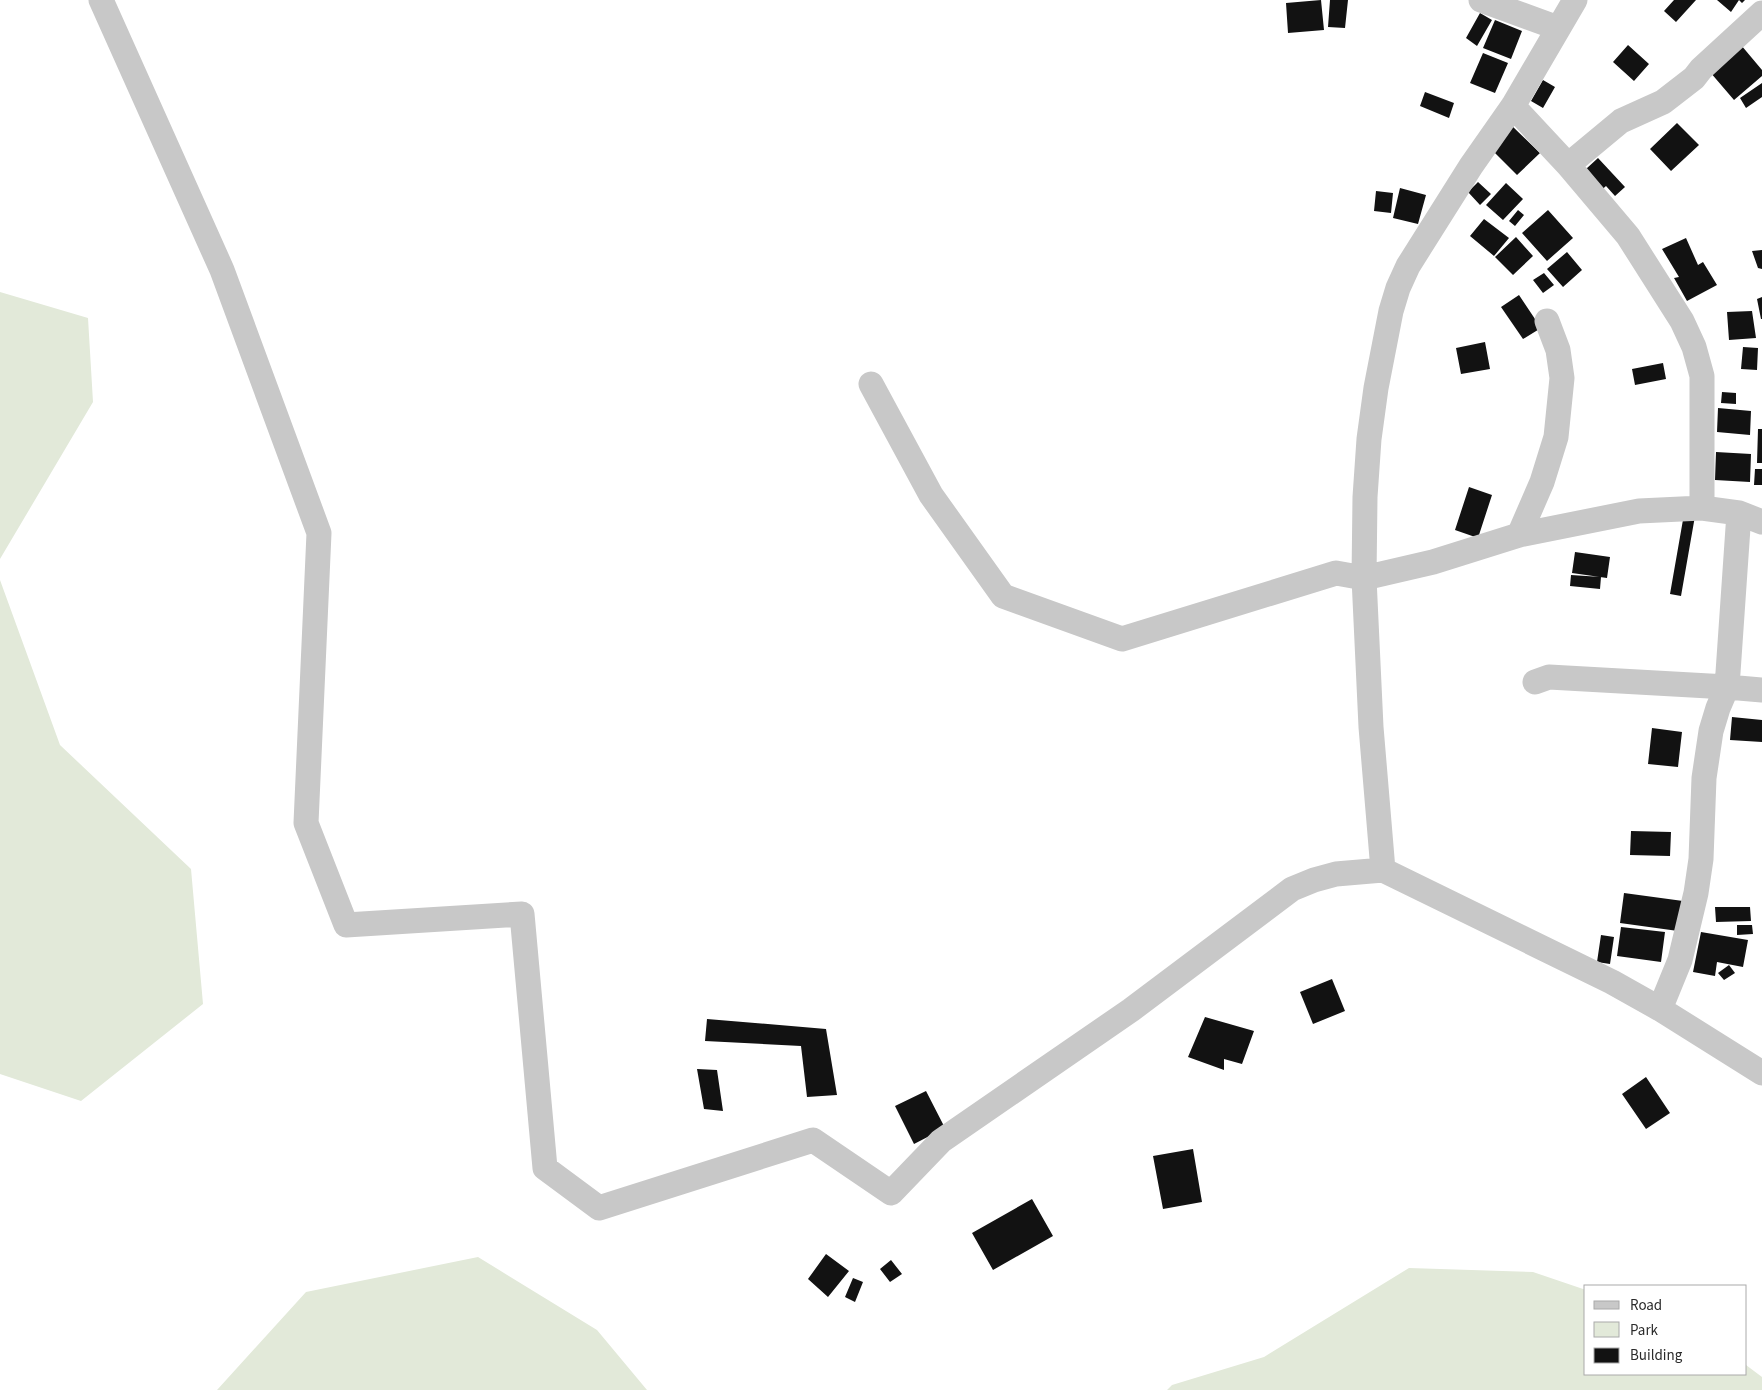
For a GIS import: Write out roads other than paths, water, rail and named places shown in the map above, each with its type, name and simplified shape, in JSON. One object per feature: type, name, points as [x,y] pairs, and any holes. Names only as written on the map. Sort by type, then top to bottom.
[{"type":"street","points":[[101,0],[222,270],[319,533],[306,823],[346,925],[522,914],[545,1168],[599,1208],[813,1140],[891,1193],[941,1141],[1131,1010],[1292,889],[1336,874],[1383,870],[1612,982],[1660,1009],[1762,1074]]},
{"type":"street","points":[[1481,0],[1558,28]]},
{"type":"street","points":[[1383,870],[1371,727],[1364,578],[1365,497],[1369,439],[1376,388],[1391,311],[1398,288],[1408,266],[1471,166],[1513,106],[1575,0]]},
{"type":"street","points":[[1568,165],[1621,121],[1664,102],[1762,13]]},
{"type":"street","points":[[1513,106],[1568,165],[1628,236],[1682,321],[1694,347],[1702,376],[1702,508]]},
{"type":"street","points":[[1519,535],[1542,482],[1556,436],[1562,378],[1558,350],[1547,321]]},
{"type":"street","points":[[871,384],[931,495],[1002,596],[1122,639],[1336,573],[1364,578],[1433,562],[1519,535],[1639,511],[1702,508],[1751,518],[1728,687],[1713,723],[1708,750],[1704,778],[1701,859],[1696,893],[1680,960],[1660,1009]]},
{"type":"street","points":[[1535,682],[1549,677],[1762,690]]}]
